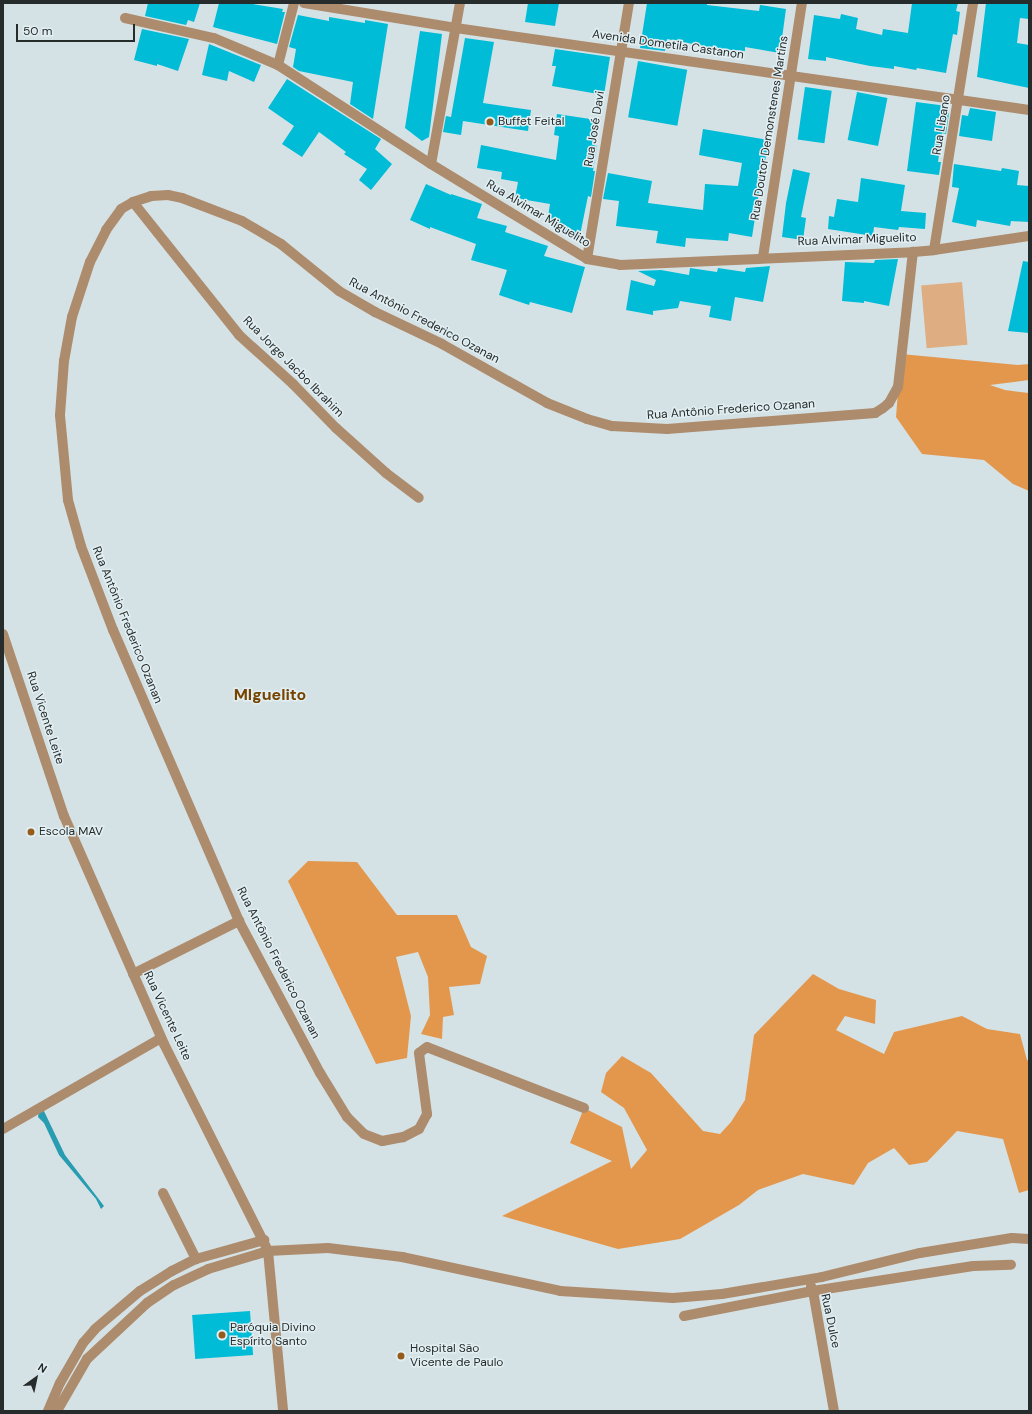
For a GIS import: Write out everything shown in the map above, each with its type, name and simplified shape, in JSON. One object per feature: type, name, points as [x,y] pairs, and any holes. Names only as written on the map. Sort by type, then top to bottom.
[{"type":"street","points":[[278,65],[294,3]]},
{"type":"street","name":"Avenida Dometila Castanon","points":[[304,3],[456,28],[1029,110]]},
{"type":"street","points":[[430,164],[460,3]]},
{"type":"street","name":"Rua José Davi","points":[[587,259],[629,3]]},
{"type":"street","name":"Rua Doutor Demonstenes Martins","points":[[763,257],[802,3]]},
{"type":"street","name":"Rua Libano","points":[[934,250],[959,100],[973,3]]},
{"type":"street","name":"Rua Alvimar Miguelito","points":[[124,18],[214,38],[278,65],[430,164],[587,259],[620,265],[763,257],[913,252],[1029,236]]},
{"type":"street","name":"Rua Antônio Frederico Ozanan","points":[[584,1108],[427,1047],[419,1053],[426,1114],[419,1129],[403,1137],[382,1141],[364,1134],[347,1116],[320,1073],[239,921],[113,630],[81,546],[68,500],[60,415],[64,362],[72,316],[90,262],[106,230],[121,209],[133,202],[151,196],[168,195],[205,206],[242,220],[280,244],[339,291],[375,312],[442,344],[547,404],[587,419],[612,426],[667,429],[875,413],[883,408],[889,403],[898,387],[913,252]]},
{"type":"street","name":"Rua Jorge Jacbo Ibrahim","points":[[133,202],[239,335],[293,384],[336,428],[386,473],[419,498]]},
{"type":"street","name":"Rua Vicente Leite","points":[[3,634],[64,816],[161,1038],[264,1240],[268,1251],[283,1411]]},
{"type":"street","points":[[133,974],[239,921]]},
{"type":"street","points":[[3,1129],[161,1038]]},
{"type":"street","points":[[163,1193],[196,1259]]},
{"type":"street","points":[[57,1411],[87,1359],[147,1303],[174,1285],[208,1269],[268,1251],[328,1248],[402,1257],[560,1291],[620,1296],[673,1298],[722,1294],[807,1279],[920,1253],[1012,1238],[1029,1239]]},
{"type":"street","points":[[48,1411],[60,1382],[73,1359],[94,1329],[140,1291],[172,1271],[196,1259],[264,1240]]},
{"type":"street","points":[[807,1279],[813,1291],[974,1266],[1011,1266]]},
{"type":"street","name":"Rua Dulce","points":[[684,1316],[813,1291],[834,1411]]},
{"type":"shaded area","points":[[962,282],[967,345],[927,348],[921,286]]},
{"type":"shaded area","points":[[901,354],[1018,365],[1029,364],[1029,380],[990,385],[1005,390],[1029,393],[1029,491],[1013,484],[984,460],[922,454],[896,417]]},
{"type":"shaded area","points":[[308,861],[357,862],[397,915],[457,915],[471,947],[487,956],[480,984],[449,987],[454,1015],[443,1017],[442,1039],[421,1034],[430,1015],[428,977],[418,952],[396,957],[411,1016],[407,1058],[376,1064],[288,881]]},
{"type":"shaded area","points":[[813,974],[839,989],[876,1000],[875,1024],[845,1016],[836,1030],[884,1054],[894,1032],[962,1016],[987,1029],[1020,1034],[1027,1060],[1029,1061],[1029,1190],[1019,1193],[1003,1139],[957,1131],[927,1162],[909,1165],[894,1148],[868,1163],[854,1185],[803,1174],[758,1190],[739,1205],[680,1239],[618,1249],[502,1216],[612,1161],[570,1143],[584,1108],[622,1127],[631,1169],[647,1150],[624,1108],[601,1092],[606,1073],[622,1056],[651,1073],[703,1131],[720,1134],[731,1122],[745,1100],[754,1035]]},
{"type":"water","points":[[43,1109],[65,1155],[104,1206],[101,1209],[96,1199],[59,1155],[44,1123],[38,1117],[39,1111]]},
{"type":"building","points":[[148,3],[200,3],[194,22],[188,20],[186,25],[145,16]]},
{"type":"building","points":[[219,3],[246,3],[283,9],[282,12],[285,12],[277,44],[213,27]]},
{"type":"building","points":[[528,3],[559,3],[555,26],[525,22]]},
{"type":"building","points":[[647,3],[707,3],[707,5],[759,11],[760,5],[786,9],[780,53],[745,47],[745,51],[719,49],[667,39],[665,51],[640,48]]},
{"type":"building","points":[[912,3],[958,3],[956,11],[960,12],[957,35],[953,34],[946,73],[917,68],[916,70],[894,66],[894,69],[870,66],[826,57],[826,61],[808,59],[814,15],[840,19],[841,14],[858,18],[856,29],[882,35],[883,29],[908,33]]},
{"type":"building","points":[[986,3],[1029,3],[1029,19],[1020,18],[1017,43],[1029,45],[1029,88],[977,77]]},
{"type":"building","points":[[298,15],[329,21],[329,17],[365,23],[365,20],[388,24],[373,119],[350,104],[353,82],[299,71],[293,67],[296,49],[289,47]]},
{"type":"building","points":[[142,29],[189,39],[178,71],[157,64],[157,66],[134,60]]},
{"type":"building","points":[[420,31],[442,34],[429,137],[422,141],[405,128]]},
{"type":"building","points":[[465,38],[494,42],[483,103],[531,110],[528,131],[463,121],[461,135],[443,132],[446,116],[451,117]]},
{"type":"building","points":[[209,44],[261,65],[254,82],[229,71],[227,81],[202,75]]},
{"type":"building","points":[[555,49],[610,57],[604,95],[552,86],[556,66],[552,66]]},
{"type":"building","points":[[638,61],[687,70],[677,126],[628,117]]},
{"type":"building","points":[[287,79],[381,139],[375,149],[392,164],[371,190],[359,180],[367,169],[344,154],[346,152],[319,132],[302,157],[282,144],[294,126],[268,108]]},
{"type":"building","points":[[805,87],[832,91],[824,143],[798,139]]},
{"type":"building","points":[[857,92],[887,98],[878,146],[848,140]]},
{"type":"building","points":[[916,102],[947,106],[946,112],[949,113],[946,134],[942,133],[938,162],[941,162],[939,175],[907,171]]},
{"type":"building","points":[[970,108],[996,112],[992,141],[959,136],[962,115],[968,116]]},
{"type":"building","points":[[557,114],[597,120],[593,145],[597,146],[593,171],[595,171],[591,197],[588,196],[579,240],[547,223],[550,204],[515,198],[518,182],[501,179],[502,172],[477,168],[481,145],[556,160],[559,136],[554,135]]},
{"type":"building","points":[[703,129],[769,140],[763,166],[752,237],[729,233],[728,241],[686,238],[685,247],[656,243],[658,231],[616,226],[619,201],[603,199],[608,173],[652,181],[648,203],[703,210],[705,184],[738,186],[742,163],[699,155]]},
{"type":"building","points":[[954,164],[1001,171],[1002,168],[1019,171],[1017,185],[1029,186],[1029,222],[1011,221],[1010,226],[977,220],[976,227],[952,222],[959,188],[952,187]]},
{"type":"building","points":[[793,169],[810,173],[801,217],[806,218],[803,240],[782,237],[786,203]]},
{"type":"building","points":[[861,178],[905,185],[901,211],[926,213],[925,229],[899,227],[898,230],[874,227],[873,236],[828,229],[829,216],[834,217],[837,199],[858,202]]},
{"type":"building","points":[[426,184],[451,195],[482,204],[477,218],[507,226],[505,232],[548,246],[544,256],[585,267],[572,313],[530,302],[529,305],[499,295],[507,270],[471,260],[476,244],[430,227],[430,229],[410,220]]},
{"type":"building","points":[[898,259],[889,306],[864,301],[864,303],[842,301],[845,262],[874,263],[875,260]]},
{"type":"building","points":[[1023,261],[1029,262],[1029,333],[1008,331]]},
{"type":"building","points":[[770,266],[763,302],[735,297],[731,321],[709,317],[711,306],[680,301],[678,308],[653,311],[653,315],[626,310],[631,280],[654,286],[656,280],[638,271],[661,270],[689,275],[690,268],[717,272],[718,268],[745,272],[746,268]]},
{"type":"building","name":"Paróquia Divino Espírito Santo","points":[[250,1311],[253,1355],[195,1359],[192,1315]]},
{"type":"place","name":"Buffet Feital","points":[[490,122]]},
{"type":"place","name":"Escola MAV","points":[[31,832]]},
{"type":"place","name":"Paróquia Divino Espírito Santo","points":[[222,1335]]},
{"type":"place","name":"Hospital São Vicente de Paulo","points":[[401,1356]]},
{"type":"district","name":"MIguelito","points":[[270,695]]}]
